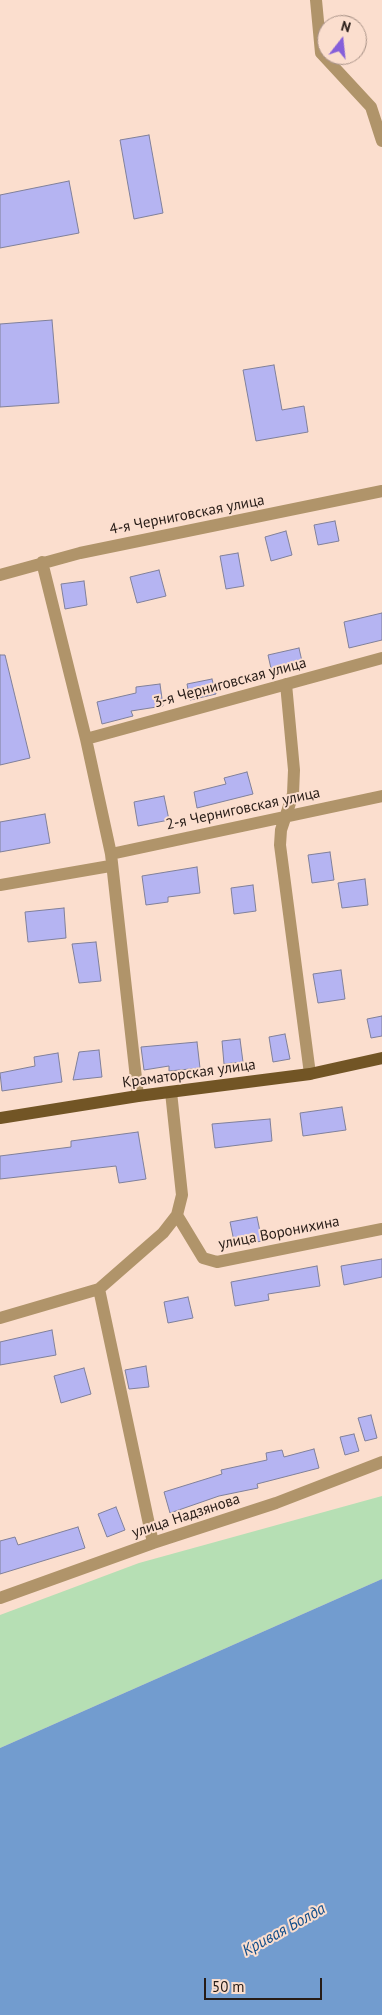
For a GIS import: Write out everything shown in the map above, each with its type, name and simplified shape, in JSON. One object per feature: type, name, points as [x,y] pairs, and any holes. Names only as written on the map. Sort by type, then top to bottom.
[{"type":"main road","name":"Краматорская улица","points":[[0,1118],[138,1096],[310,1074],[382,1058]]},
{"type":"street","points":[[316,0],[321,53],[371,107],[382,141]]},
{"type":"street","name":"4-я Черниговская улица","points":[[0,575],[42,562],[382,491]]},
{"type":"street","points":[[42,562],[86,739],[110,860],[138,1096]]},
{"type":"street","name":"3-я Черниговская улица","points":[[86,739],[382,658]]},
{"type":"street","points":[[286,684],[294,770],[293,794],[281,830],[280,845],[310,1074]]},
{"type":"street","name":"2-я Черниговская улица","points":[[0,884],[110,860],[286,816],[382,796]]},
{"type":"street","points":[[0,1318],[99,1289],[163,1233],[177,1215],[182,1195],[171,1092]]},
{"type":"street","name":"улица Воронихина","points":[[177,1215],[203,1258],[218,1262],[382,1230]]},
{"type":"street","points":[[99,1289],[154,1543]]},
{"type":"street","name":"улица Надзянова","points":[[0,1598],[154,1543],[276,1503],[382,1462]]},
{"type":"green space","points":[[382,1496],[382,1579],[0,1748],[0,1615],[139,1563]]},
{"type":"water","name":"Кривая Болда","points":[[382,1579],[382,2015],[0,2015],[0,1748]]},
{"type":"building","points":[[149,135],[163,213],[134,219],[120,140]]},
{"type":"building","points":[[69,181],[79,233],[0,248],[0,195]]},
{"type":"building","points":[[52,320],[59,403],[0,407],[0,324]]},
{"type":"building","points":[[274,365],[282,410],[304,406],[308,432],[256,441],[243,370]]},
{"type":"building","points":[[335,521],[339,541],[318,545],[314,525]]},
{"type":"building","points":[[286,531],[292,555],[271,561],[265,537]]},
{"type":"building","points":[[238,553],[244,586],[226,589],[220,556]]},
{"type":"building","points":[[159,570],[166,596],[137,603],[130,577]]},
{"type":"building","points":[[84,581],[87,605],[65,609],[61,584]]},
{"type":"building","points":[[382,613],[382,640],[349,648],[344,622]]},
{"type":"building","points":[[299,648],[303,666],[272,673],[268,655]]},
{"type":"building","points":[[0,655],[5,655],[30,758],[0,765]]},
{"type":"building","points":[[212,679],[216,694],[190,700],[187,684]]},
{"type":"building","points":[[160,684],[163,706],[131,711],[133,716],[102,724],[97,702],[136,693],[136,687]]},
{"type":"building","points":[[247,772],[253,794],[197,808],[194,792],[226,784],[224,778]]},
{"type":"building","points":[[164,796],[169,820],[138,826],[134,802]]},
{"type":"building","points":[[45,814],[50,843],[0,852],[0,822]]},
{"type":"building","points":[[330,852],[334,880],[312,883],[308,855]]},
{"type":"building","points":[[197,867],[200,893],[168,897],[168,902],[146,905],[142,876]]},
{"type":"building","points":[[365,879],[368,905],[342,908],[338,883]]},
{"type":"building","points":[[253,885],[256,911],[234,914],[231,888]]},
{"type":"building","points":[[64,908],[66,938],[28,942],[25,912]]},
{"type":"building","points":[[96,942],[101,981],[79,983],[72,944]]},
{"type":"building","points":[[341,970],[345,999],[318,1003],[313,974]]},
{"type":"building","points":[[382,1016],[382,1036],[371,1038],[367,1019]]},
{"type":"building","points":[[285,1034],[290,1059],[273,1062],[269,1037]]},
{"type":"building","points":[[240,1039],[243,1062],[224,1064],[222,1041]]},
{"type":"building","points":[[197,1042],[200,1068],[169,1071],[169,1066],[144,1070],[141,1047]]},
{"type":"building","points":[[99,1050],[102,1077],[73,1080],[79,1052]]},
{"type":"building","points":[[58,1053],[62,1082],[2,1091],[0,1073],[35,1066],[34,1057]]},
{"type":"building","points":[[342,1107],[346,1130],[303,1136],[300,1113]]},
{"type":"building","points":[[270,1119],[272,1141],[215,1148],[212,1124]]},
{"type":"building","points":[[138,1132],[146,1179],[119,1183],[116,1166],[0,1179],[0,1156],[71,1147],[71,1141]]},
{"type":"building","points":[[257,1217],[262,1241],[235,1246],[230,1222]]},
{"type":"building","points":[[382,1259],[382,1277],[344,1285],[341,1266]]},
{"type":"building","points":[[317,1266],[320,1286],[268,1294],[269,1300],[235,1306],[231,1282]]},
{"type":"building","points":[[188,1297],[193,1318],[168,1323],[164,1302]]},
{"type":"building","points":[[52,1330],[56,1355],[0,1365],[0,1342]]},
{"type":"building","points":[[146,1366],[149,1387],[129,1389],[125,1370]]},
{"type":"building","points":[[84,1368],[91,1394],[61,1403],[54,1376]]},
{"type":"building","points":[[371,1415],[377,1438],[365,1441],[358,1418]]},
{"type":"building","points":[[354,1434],[359,1451],[345,1455],[340,1437]]},
{"type":"building","points":[[314,1449],[319,1468],[257,1484],[258,1488],[219,1496],[170,1513],[164,1492],[222,1474],[221,1470],[267,1460],[266,1453],[282,1450],[284,1457]]},
{"type":"building","points":[[116,1507],[125,1530],[107,1537],[98,1514]]},
{"type":"building","points":[[78,1527],[85,1548],[0,1574],[0,1541],[15,1537],[18,1545]]}]
